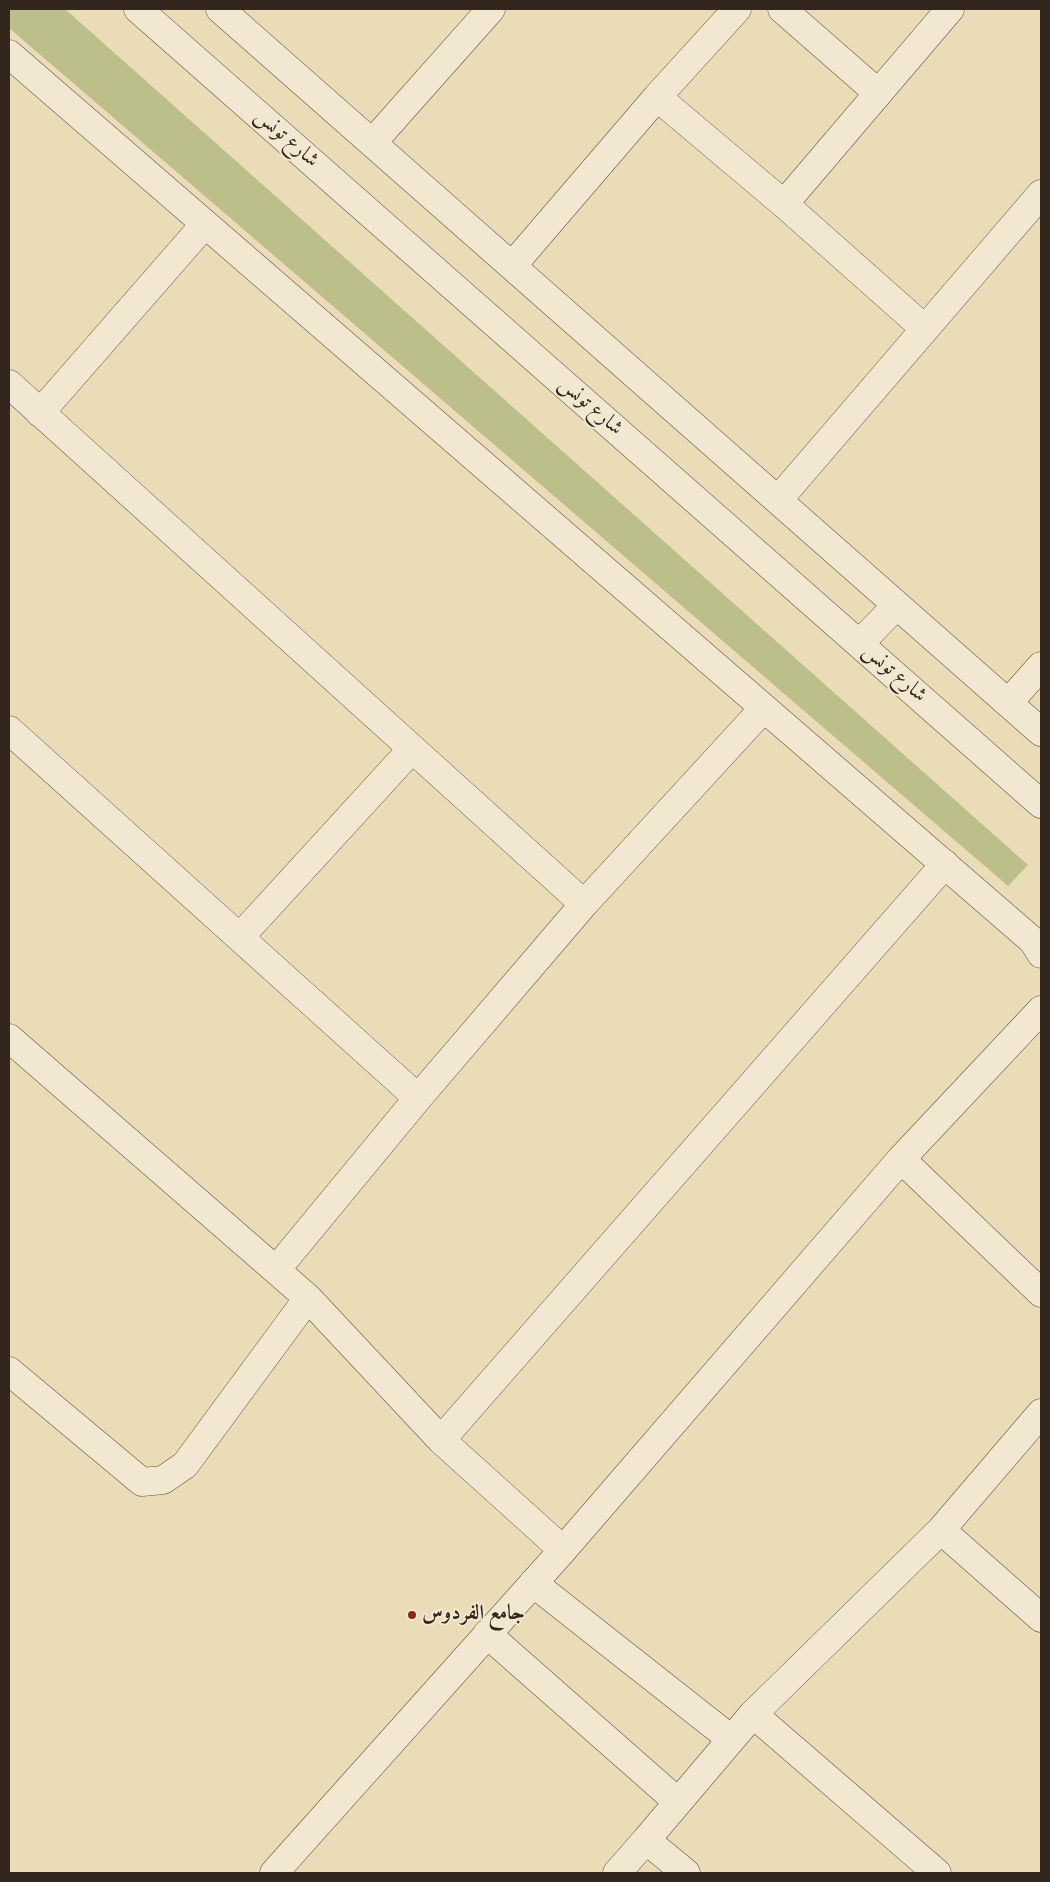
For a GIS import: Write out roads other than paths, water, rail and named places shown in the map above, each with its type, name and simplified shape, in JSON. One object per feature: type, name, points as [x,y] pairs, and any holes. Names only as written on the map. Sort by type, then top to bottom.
[{"type":"street","name":"شارع تونس","points":[[138,9],[1041,804]]},
{"type":"street","points":[[372,143],[491,9]]},
{"type":"street","points":[[512,266],[657,97],[737,9]]},
{"type":"street","points":[[782,9],[878,93]]},
{"type":"street","points":[[784,204],[950,9]]},
{"type":"street","points":[[225,11],[372,143],[1041,732]]},
{"type":"street","points":[[10,58],[205,224],[945,864],[1039,942]]},
{"type":"street","points":[[657,97],[784,204],[925,329]]},
{"type":"street","points":[[778,500],[925,329],[1038,206]]},
{"type":"street","points":[[40,412],[205,224]]},
{"type":"street","points":[[9,384],[584,904]]},
{"type":"street","points":[[859,644],[897,605]]},
{"type":"street","points":[[1008,703],[1041,666]]},
{"type":"street","points":[[276,1270],[418,1098],[584,904],[764,708]]},
{"type":"street","points":[[9,730],[418,1098]]},
{"type":"street","points":[[240,937],[412,749]]},
{"type":"street","points":[[441,1440],[945,864]]},
{"type":"street","points":[[274,1873],[563,1550],[901,1159],[1041,1010]]},
{"type":"street","points":[[9,1038],[308,1298],[441,1440],[563,1550]]},
{"type":"street","points":[[901,1159],[1041,1293]]},
{"type":"street","points":[[9,1371],[142,1482],[163,1480],[185,1465],[308,1298]]},
{"type":"street","points":[[616,1873],[753,1714],[941,1530],[1041,1413]]},
{"type":"street","points":[[941,1530],[1041,1618]]},
{"type":"street","points":[[533,1583],[731,1740]]},
{"type":"street","points":[[487,1634],[678,1802]]},
{"type":"street","points":[[753,1714],[938,1873]]},
{"type":"street","points":[[646,1840],[686,1873]]},
{"type":"place","name":"جامع الفردوس","points":[[412,1615]]}]
